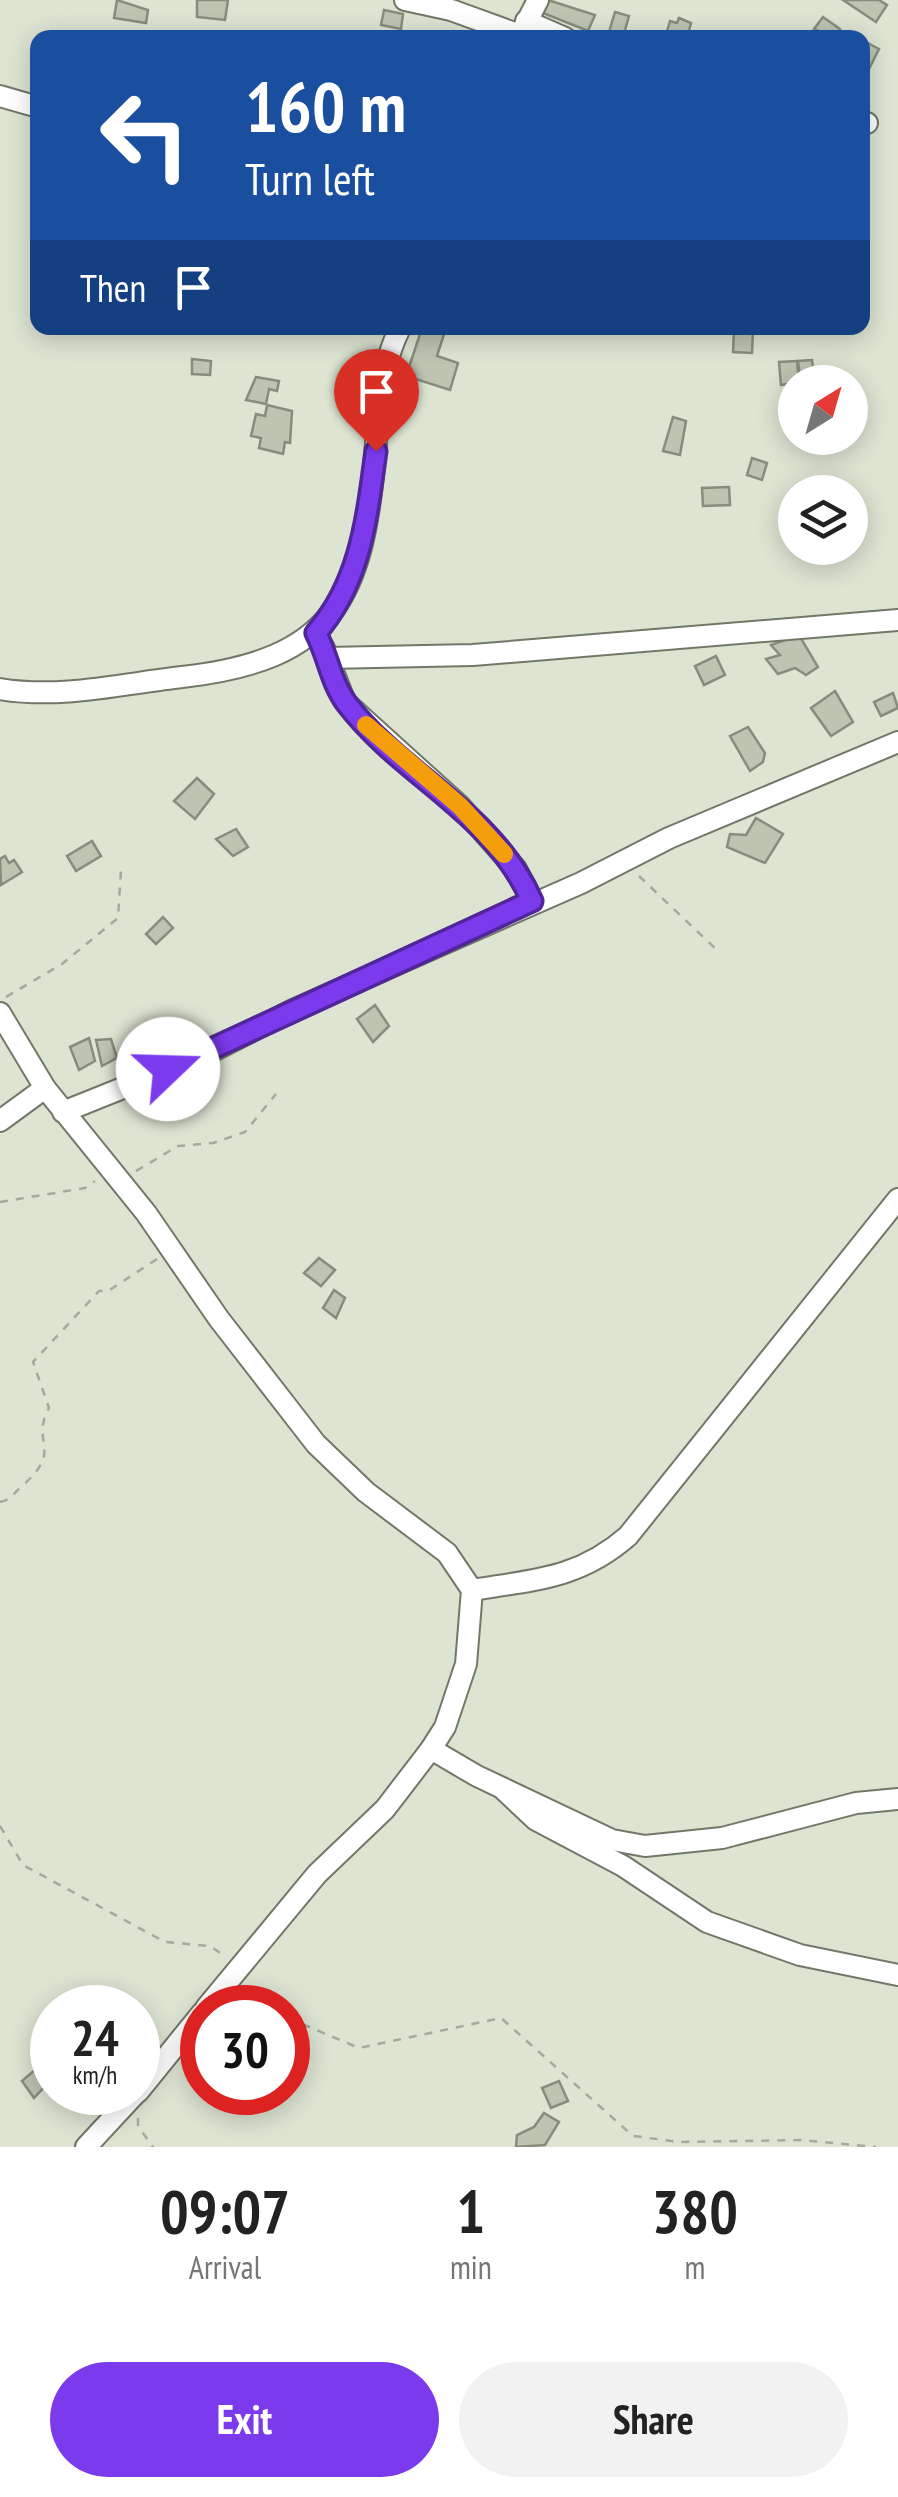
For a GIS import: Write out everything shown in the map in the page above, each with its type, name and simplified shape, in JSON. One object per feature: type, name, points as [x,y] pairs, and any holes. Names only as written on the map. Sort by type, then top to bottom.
[{"type":"street","points":[[405,0],[519,30]]},
{"type":"street","points":[[523,30],[538,0]]},
{"type":"street","points":[[0,96],[30,105]]},
{"type":"street","points":[[0,689],[73,692],[225,671],[294,650],[316,633],[341,601],[364,534],[383,378],[398,335]]},
{"type":"street","points":[[326,658],[473,655],[898,620]]},
{"type":"street","points":[[316,633],[345,702],[460,806],[516,869],[532,901]]},
{"type":"street","points":[[63,1112],[204,1055],[624,859],[898,742]]},
{"type":"street","points":[[0,1013],[45,1088],[116,1174],[218,1320],[316,1444],[366,1492],[447,1553],[472,1590],[466,1664],[445,1726],[431,1750],[385,1809],[318,1874],[223,1985]]},
{"type":"street","points":[[0,1121],[45,1088]]},
{"type":"street","points":[[472,1590],[539,1580],[590,1566],[628,1536],[898,1199]]},
{"type":"street","points":[[431,1750],[612,1840],[664,1847],[792,1822],[878,1798],[898,1799]]},
{"type":"street","points":[[503,1788],[536,1820],[623,1866],[708,1922],[786,1951],[898,1974]]},
{"type":"street","points":[[160,2065],[180,2040]]},
{"type":"street","points":[[86,2147],[116,2115]]},
{"type":"path","points":[[624,859],[657,897],[718,951]]},
{"type":"path","points":[[0,1000],[62,964],[118,918],[121,870]]},
{"type":"path","points":[[0,1202],[85,1188],[116,1174],[140,1170],[178,1146],[214,1143],[245,1132],[276,1094]]},
{"type":"path","points":[[0,1502],[8,1501],[39,1474],[45,1455],[42,1421],[49,1408],[33,1362],[100,1291],[108,1291],[172,1250]]},
{"type":"path","points":[[0,1826],[22,1865],[165,1942],[220,1950],[249,1985]]},
{"type":"path","points":[[310,2027],[359,2048],[501,2018],[633,2136],[680,2142],[802,2140],[876,2147]]},
{"type":"path","points":[[138,2115],[138,2126],[153,2147]]},
{"type":"building","points":[[117,0],[148,10],[146,23],[114,18]]},
{"type":"building","points":[[197,0],[228,0],[225,20],[197,17]]},
{"type":"building","points":[[548,0],[595,15],[586,30],[543,13]]},
{"type":"building","points":[[843,0],[879,0],[887,5],[876,22]]},
{"type":"building","points":[[384,10],[403,14],[401,29],[381,25]]},
{"type":"building","points":[[615,12],[629,16],[625,30],[610,30]]},
{"type":"building","points":[[823,17],[840,29],[816,30]]},
{"type":"building","points":[[679,18],[691,23],[689,30],[667,30],[670,21],[677,23]]},
{"type":"building","points":[[870,44],[879,49],[870,67]]},
{"type":"building","points":[[420,335],[444,335],[437,356],[458,363],[450,390],[406,376]]},
{"type":"building","points":[[734,335],[753,335],[752,353],[733,352]]},
{"type":"building","points":[[192,359],[211,361],[210,375],[192,374]]},
{"type":"building","points":[[812,360],[813,365],[798,365],[798,361]]},
{"type":"building","points":[[797,361],[797,365],[779,365]]},
{"type":"building","points":[[256,377],[279,381],[277,391],[269,389],[266,404],[246,400]]},
{"type":"building","points":[[267,405],[292,411],[290,443],[285,442],[283,454],[259,448],[261,438],[251,436],[256,414],[265,416]]},
{"type":"building","points":[[673,417],[686,421],[680,455],[663,451]]},
{"type":"building","points":[[752,458],[767,463],[762,480],[747,475]]},
{"type":"building","points":[[729,487],[730,505],[703,506],[702,488]]},
{"type":"building","points":[[799,635],[818,667],[806,675],[795,668],[778,674],[766,659],[780,655],[771,645]]},
{"type":"building","points":[[716,656],[725,675],[704,685],[695,666]]},
{"type":"building","points":[[835,691],[853,722],[831,736],[811,708]]},
{"type":"building","points":[[893,693],[898,708],[881,716],[874,702]]},
{"type":"building","points":[[748,727],[765,753],[763,762],[750,771],[730,736]]},
{"type":"building","points":[[197,778],[214,794],[195,819],[174,801]]},
{"type":"building","points":[[756,818],[783,834],[765,863],[727,847],[730,834],[746,835]]},
{"type":"building","points":[[236,829],[248,847],[233,856],[216,839]]},
{"type":"building","points":[[92,841],[101,856],[76,871],[67,856]]},
{"type":"building","points":[[5,856],[9,863],[14,860],[22,872],[1,885],[0,859]]},
{"type":"building","points":[[163,917],[173,928],[156,944],[146,934]]},
{"type":"building","points":[[375,1005],[389,1026],[373,1042],[357,1019]]},
{"type":"building","points":[[89,1038],[95,1061],[79,1070],[70,1047]]},
{"type":"building","points":[[111,1039],[117,1058],[102,1066],[96,1040]]},
{"type":"building","points":[[168,1072],[189,1101],[174,1118],[149,1093]]},
{"type":"building","points":[[319,1258],[335,1270],[321,1286],[304,1273]]},
{"type":"building","points":[[334,1290],[345,1298],[336,1318],[323,1308]]},
{"type":"building","points":[[30,2074],[30,2092],[22,2081]]},
{"type":"building","points":[[559,2081],[568,2101],[551,2108],[542,2088]]},
{"type":"building","points":[[544,2113],[559,2122],[545,2145],[516,2147],[517,2135],[534,2127]]},
{"type":"slow traffic","points":[[366,725],[460,806],[504,854]]},
{"type":"route","points":[[168,1069],[239,1040],[293,1010],[532,901],[506,855],[460,806],[345,702],[316,633],[341,601],[356,560],[364,534],[376,451]]}]
